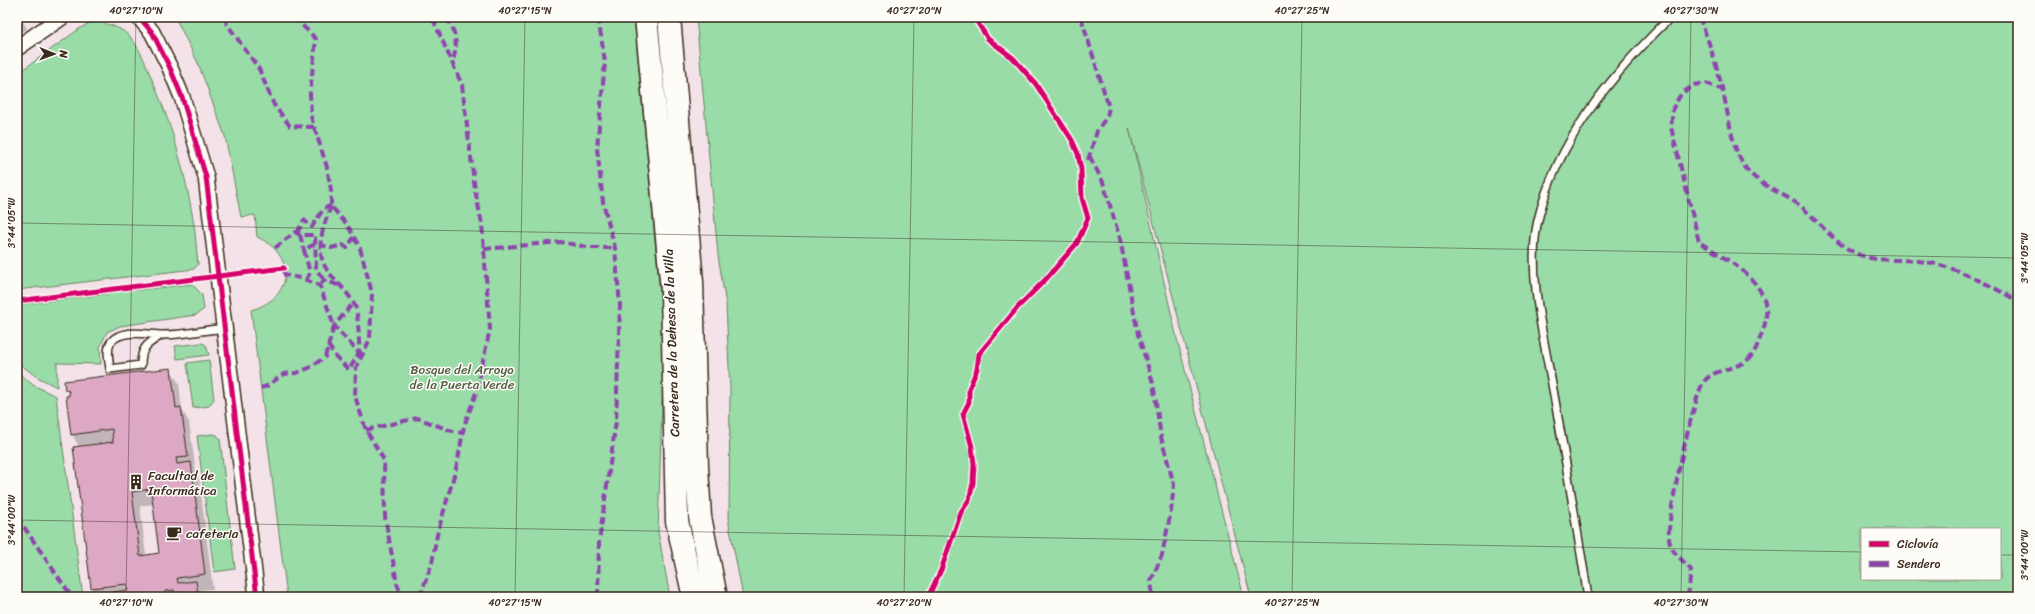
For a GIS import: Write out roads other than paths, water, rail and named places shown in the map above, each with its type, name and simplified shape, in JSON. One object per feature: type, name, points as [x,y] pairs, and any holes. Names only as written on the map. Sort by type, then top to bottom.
[{"type":"main road","name":"Carretera de la Dehesa de la Villa","points":[[646,17],[672,290],[677,521],[694,597]]},
{"type":"main road","name":"Carretera de la Dehesa de la Villa","points":[[669,17],[692,282],[696,467],[700,517],[716,597]]},
{"type":"street","points":[[17,48],[62,17]]},
{"type":"street","points":[[139,17],[152,32],[173,75],[195,137],[206,177],[257,597]]},
{"type":"lane","points":[[1588,597],[1539,315],[1534,253],[1537,226],[1543,202],[1566,144],[1597,100],[1648,38],[1671,17]]},
{"type":"lane","points":[[162,335],[144,347],[141,355],[141,365],[110,369],[108,350],[111,342],[117,337],[146,333],[162,335],[224,328]]},
{"type":"place","name":"Facultad de Informática","points":[[136,482]]},
{"type":"place","name":"cafeteria","points":[[174,533]]},
{"type":"park label","name":"Bosque del Arroyo de la Puerta Verde","points":[[462,376]]}]
